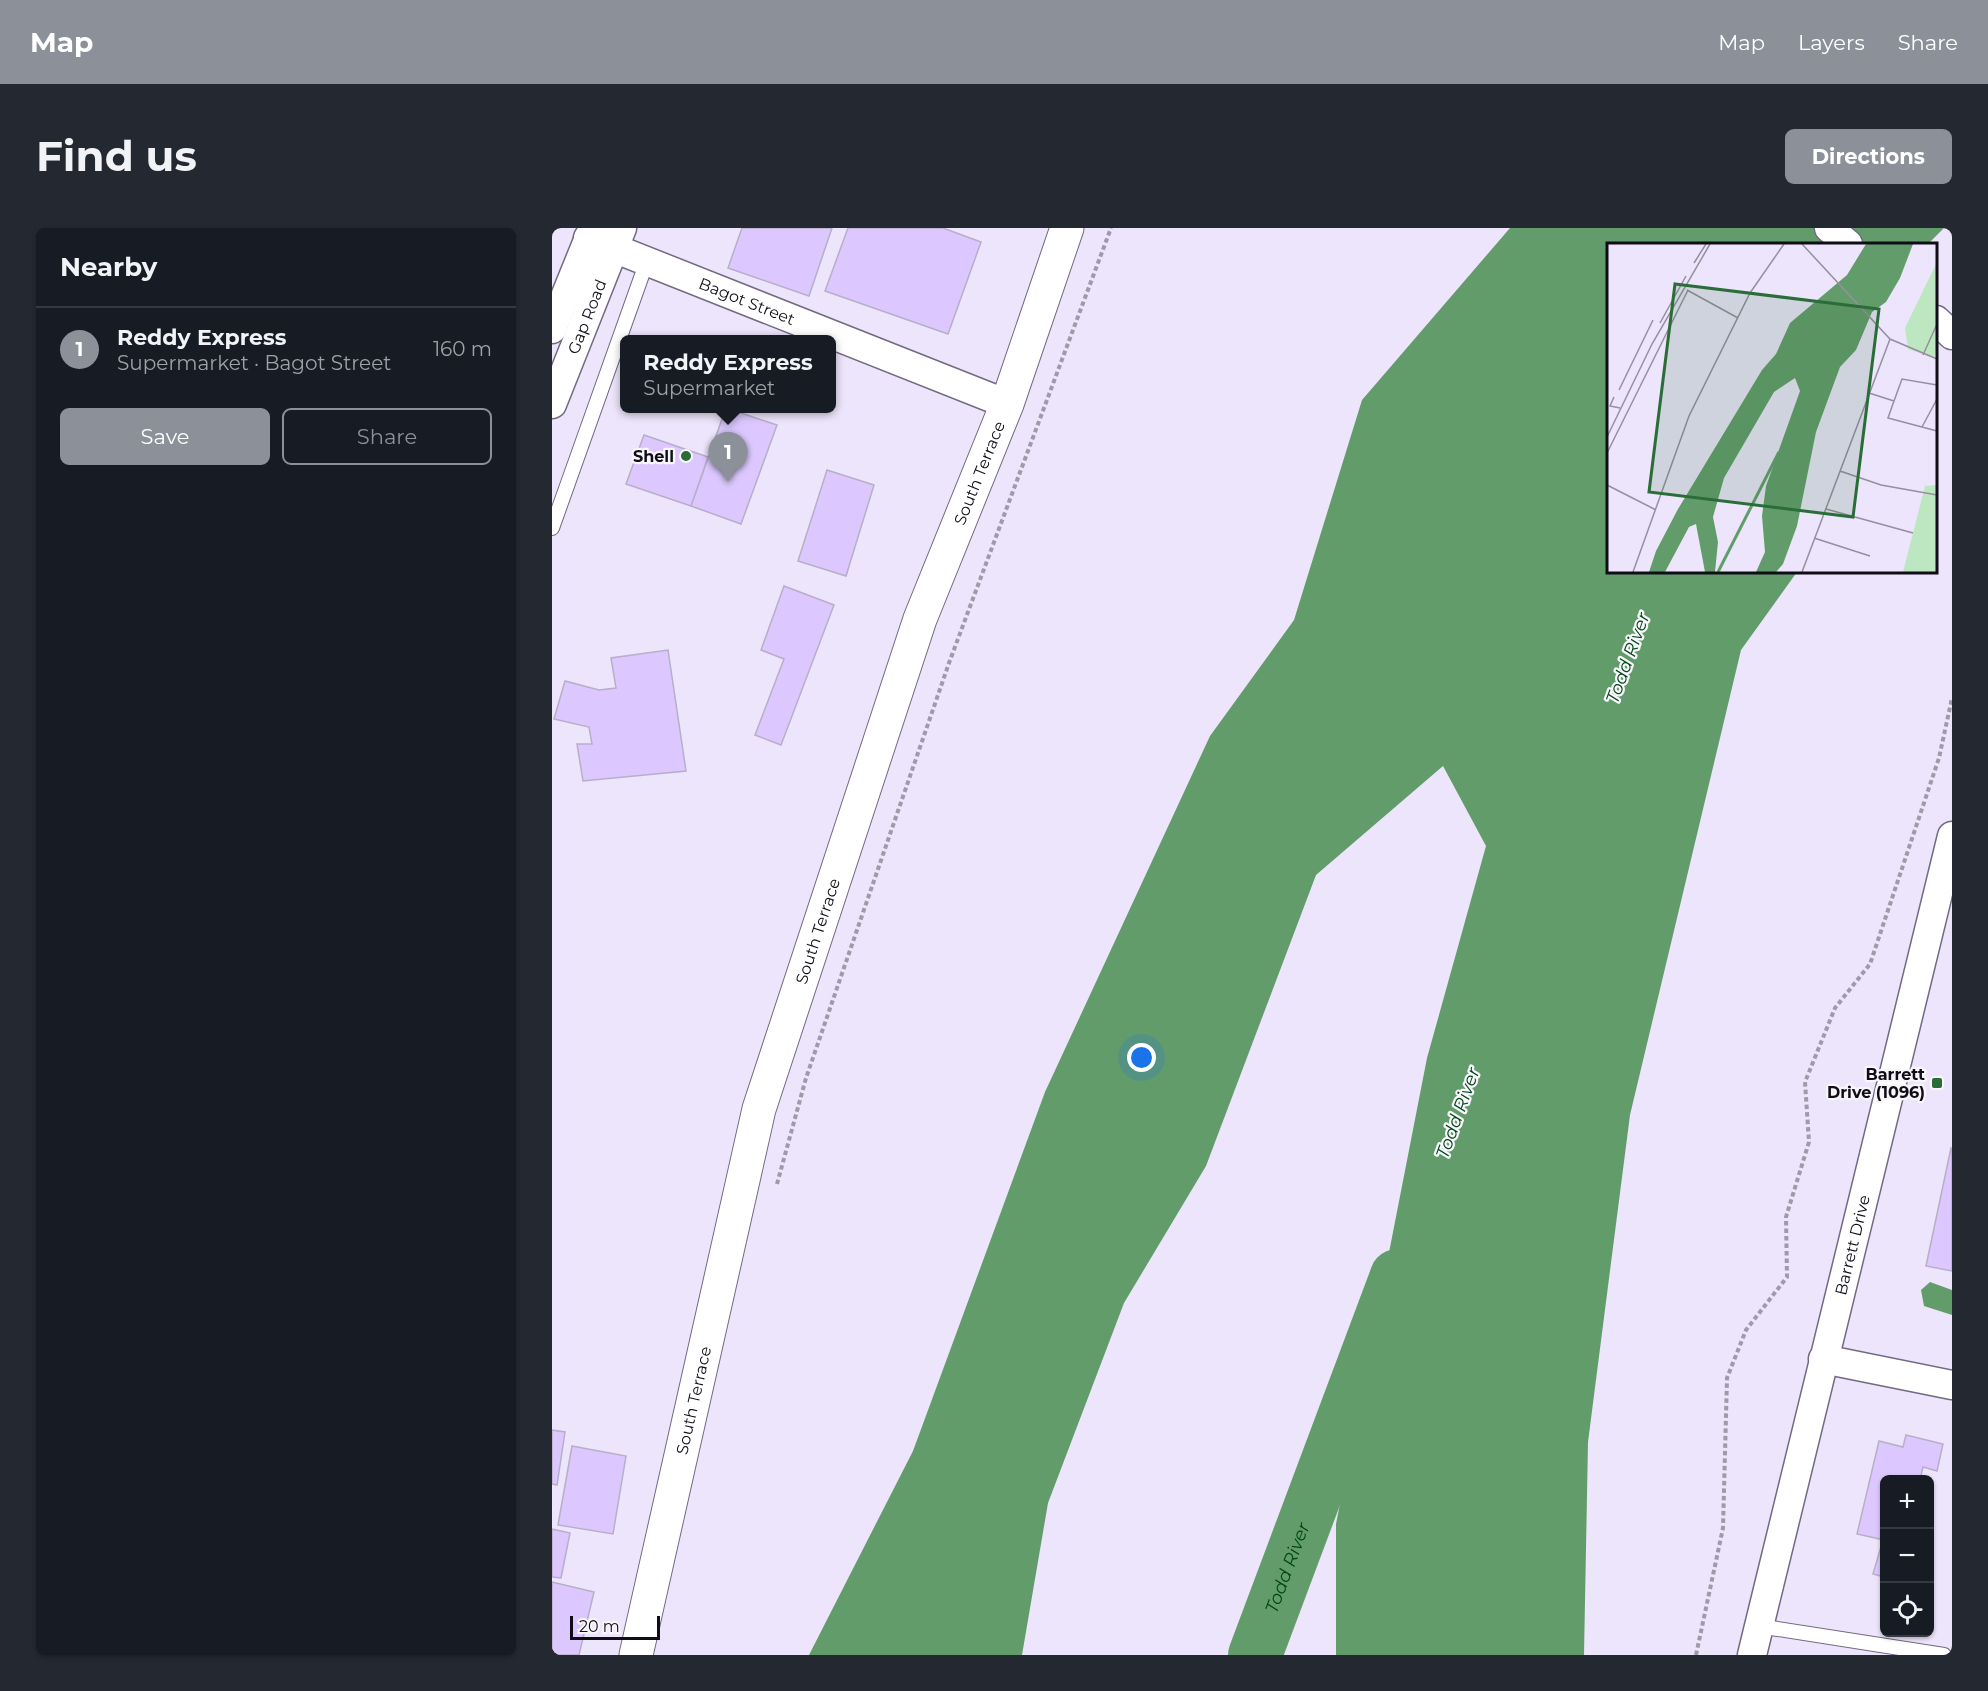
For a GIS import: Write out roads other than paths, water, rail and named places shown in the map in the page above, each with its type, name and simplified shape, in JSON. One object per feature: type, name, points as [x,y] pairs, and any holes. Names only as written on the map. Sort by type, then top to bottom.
[{"type":"street","name":"South Terrace","points":[[636,1655],[759,1109],[920,619],[1006,404],[1066,228]]},
{"type":"street","points":[[1829,228],[1847,243]]},
{"type":"street","name":"Bagot Street","points":[[591,233],[619,238],[647,261],[833,335]]},
{"type":"street","name":"Gap Road","points":[[552,329],[591,233]]},
{"type":"street","name":"Gap Road","points":[[552,404],[619,238]]},
{"type":"street","points":[[1937,322],[1952,335]]},
{"type":"street","name":"Bagot Street","points":[[836,336],[1006,404]]},
{"type":"street","name":"Barrett Drive","points":[[1752,1655],[1952,836]]},
{"type":"street","points":[[1823,1359],[1952,1384]]},
{"type":"lane","points":[[621,335],[647,261]]},
{"type":"lane","points":[[552,528],[620,337]]},
{"type":"lane","points":[[1759,1626],[1944,1655]]},
{"type":"water","points":[[1510,228],[1944,228],[1929,243],[1607,243],[1607,573],[1796,573],[1741,650],[1630,1115],[1588,1442],[1584,1655],[1336,1655],[1336,1524],[1427,1058],[1486,846],[1443,766],[1316,875],[1206,1166],[1124,1303],[1048,1503],[1022,1655],[809,1655],[913,1451],[1045,1092],[1210,736],[1294,620],[1362,400]]},
{"type":"water","points":[[1930,1282],[1952,1290],[1952,1315],[1924,1306],[1921,1290]]},
{"type":"waterway","name":"Todd River","points":[[1255,1655],[1397,1276]]},
{"type":"place","name":"Shell","points":[[686,456]]},
{"type":"place","name":"Reddy Express","points":[[728,482]]},
{"type":"place","name":"Barrett Drive (1096)","points":[[1937,1083]]}]
